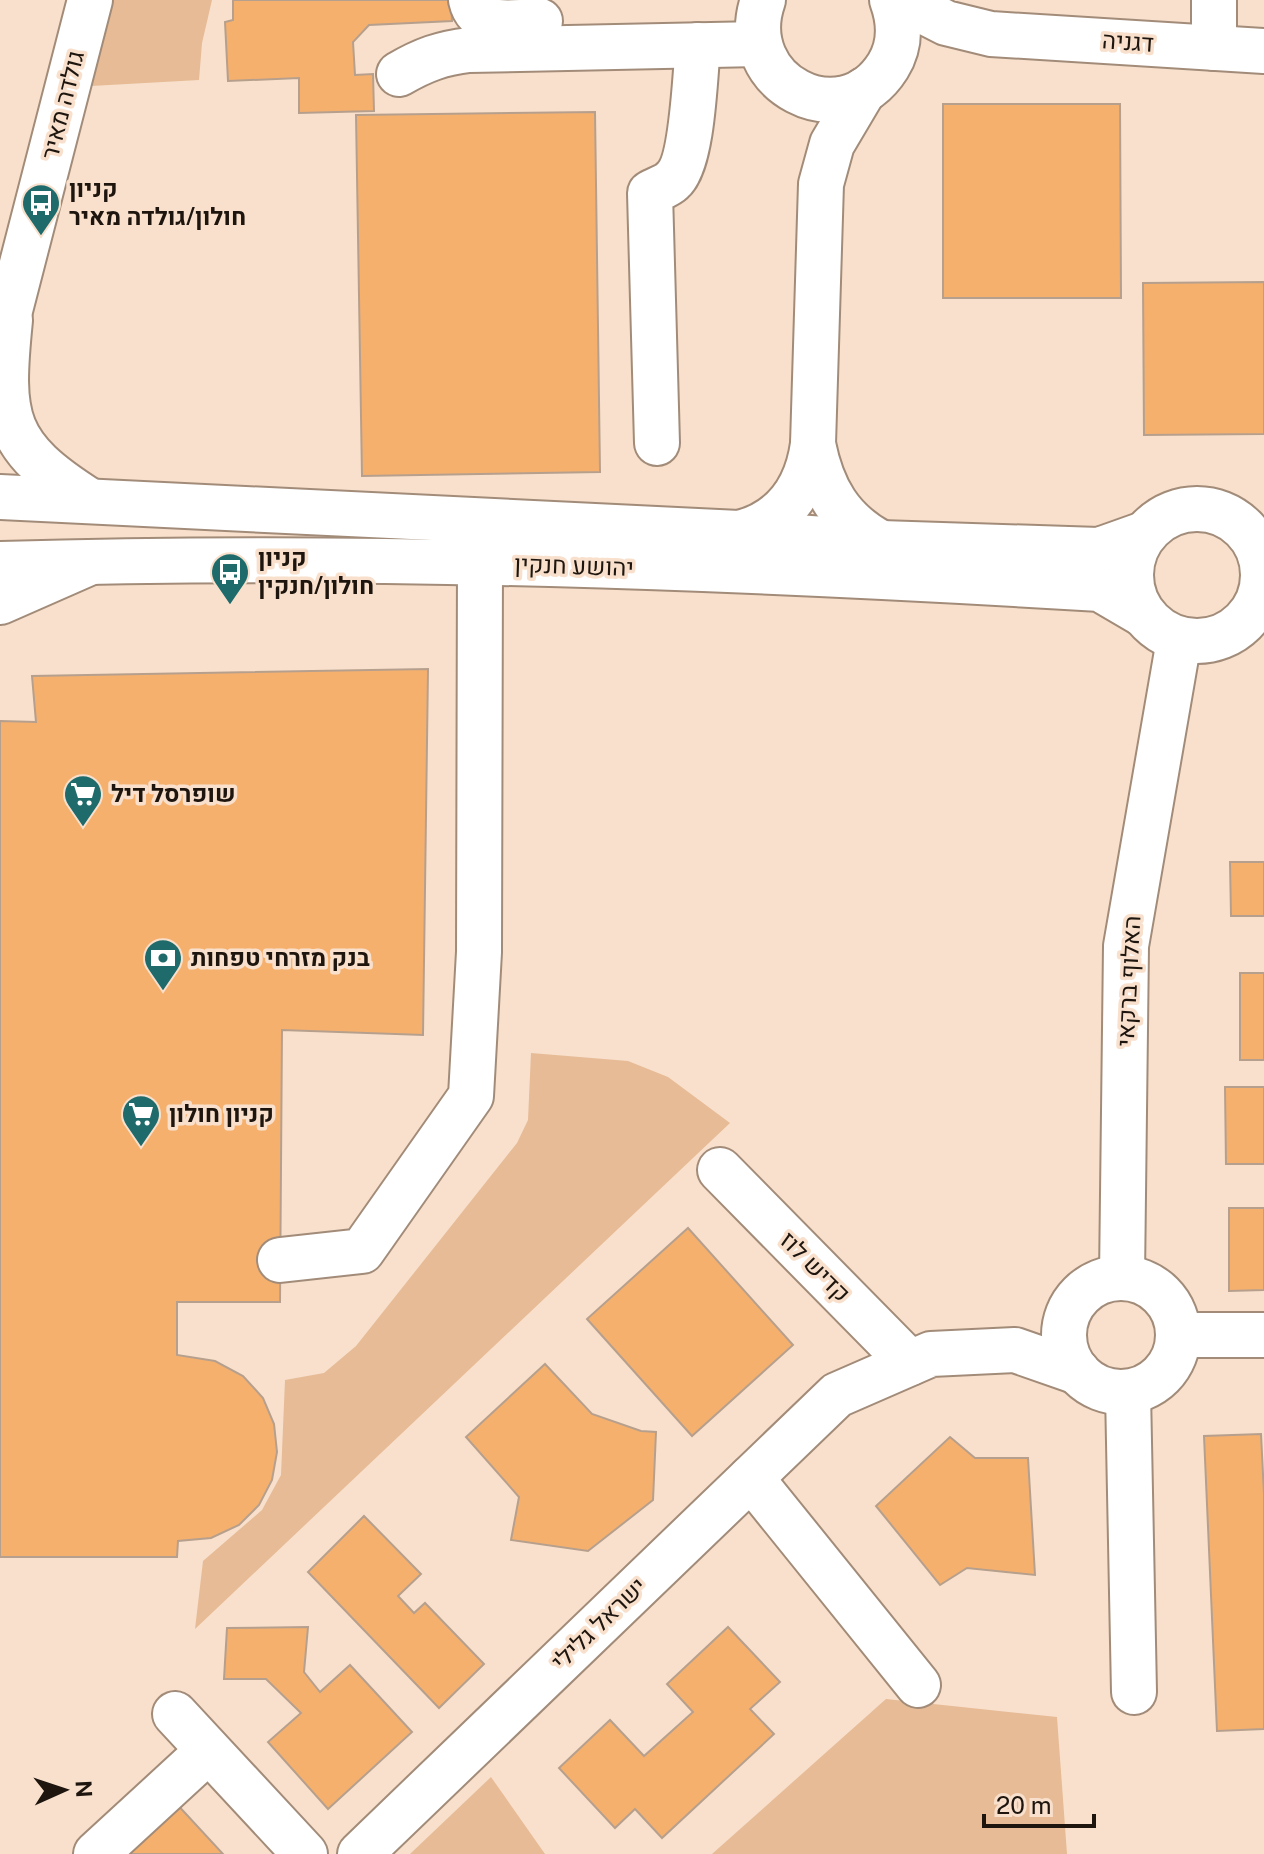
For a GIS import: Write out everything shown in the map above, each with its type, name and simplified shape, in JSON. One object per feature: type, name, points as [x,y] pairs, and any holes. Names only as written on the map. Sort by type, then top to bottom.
[{"type":"street","name":"גולדה מאיר","points":[[0,349],[90,0]]},
{"type":"street","points":[[471,0],[476,15],[487,22],[760,22]]},
{"type":"street","points":[[781,81],[799,93],[820,99],[843,98],[872,83],[893,58],[898,36],[897,14],[892,0]]},
{"type":"street","name":"דגניה","points":[[901,0],[946,23],[991,34],[1264,51]]},
{"type":"street","points":[[1214,0],[1214,48]]},
{"type":"street","points":[[399,74],[433,56],[469,50],[698,45],[760,22]]},
{"type":"street","name":"דגניה","points":[[760,22],[767,64],[781,81],[805,125],[814,147],[821,184]]},
{"type":"street","name":"דגניה","points":[[739,533],[765,524],[785,509],[807,475],[813,444],[821,184],[825,163],[837,134],[872,83],[900,60],[921,50],[991,34]]},
{"type":"street","points":[[657,443],[650,193],[674,181],[684,160],[689,139],[698,45]]},
{"type":"street","points":[[11,307],[5,365],[5,394],[10,418],[20,442],[34,459],[53,478],[90,501]]},
{"type":"street","name":"דגניה","points":[[813,444],[823,481],[835,503],[861,532],[881,543]]},
{"type":"street","name":"יהושע חנקין","points":[[0,497],[739,533],[881,543],[1099,550],[1144,534]]},
{"type":"street","points":[[1183,510],[1216,512],[1245,529],[1258,549],[1264,572],[1257,604],[1244,623],[1225,637],[1202,643],[1179,640],[1157,630],[1141,613],[1132,592],[1133,555],[1144,534],[1161,519],[1183,510]]},
{"type":"street","points":[[280,1260],[362,1251],[471,1096],[479,952],[481,572],[489,531],[513,522]]},
{"type":"street","points":[[0,602],[91,562]]},
{"type":"street","name":"יהושע חנקין","points":[[0,564],[91,562],[481,572],[806,572],[1100,589],[1141,613]]},
{"type":"street","name":"האלוף ברקאי","points":[[1122,1277],[1126,946],[1179,640]]},
{"type":"street","name":"קדיש לוז","points":[[720,1170],[910,1363]]},
{"type":"street","points":[[910,1363],[931,1354],[1015,1350],[1078,1372],[1093,1384],[1112,1391],[1128,1392],[1147,1386],[1163,1374],[1173,1357],[1178,1335],[1175,1315],[1165,1298],[1150,1284],[1122,1277],[1102,1280],[1085,1290],[1072,1305],[1015,1350]]},
{"type":"street","points":[[1072,1305],[1063,1335],[1068,1354],[1078,1372]]},
{"type":"street","points":[[1178,1335],[1264,1335]]},
{"type":"street","name":"ישראל גלילי","points":[[360,1854],[837,1395],[910,1363]]},
{"type":"street","points":[[1128,1392],[1134,1692]]},
{"type":"street","points":[[751,1478],[918,1685]]},
{"type":"street","points":[[175,1714],[305,1854]]},
{"type":"street","points":[[96,1854],[208,1751]]},
{"type":"shaded area","points":[[112,0],[212,0],[202,43],[199,80],[91,86]]},
{"type":"shaded area","points":[[531,1053],[628,1061],[668,1077],[730,1123],[195,1629],[203,1561],[262,1510],[281,1475],[285,1380],[324,1373],[356,1346],[517,1143],[528,1120]]},
{"type":"shaded area","points":[[886,1699],[1057,1717],[1067,1854],[712,1854]]},
{"type":"shaded area","points":[[491,1777],[545,1854],[410,1854]]},
{"type":"building","points":[[233,0],[451,0],[452,21],[369,25],[353,42],[355,75],[373,74],[374,111],[299,113],[299,78],[228,81],[225,22],[233,20]]},
{"type":"building","points":[[943,104],[1120,104],[1121,298],[943,298]]},
{"type":"building","points":[[595,112],[600,472],[362,476],[356,115]]},
{"type":"building","points":[[1264,282],[1264,434],[1144,435],[1143,283]]},
{"type":"building","name":"קניון חולון","points":[[428,669],[423,1035],[282,1030],[280,1302],[177,1302],[177,1355],[215,1361],[243,1376],[263,1398],[274,1424],[277,1452],[272,1480],[259,1505],[239,1525],[211,1538],[178,1541],[177,1557],[0,1557],[0,721],[36,722],[32,676]]},
{"type":"building","points":[[1230,862],[1264,862],[1264,916],[1231,916]]},
{"type":"building","points":[[1240,973],[1264,973],[1264,1060],[1240,1060]]},
{"type":"building","points":[[1225,1087],[1264,1087],[1264,1164],[1226,1164]]},
{"type":"building","points":[[1229,1208],[1264,1208],[1264,1290],[1229,1291]]},
{"type":"building","points":[[688,1228],[793,1345],[692,1436],[587,1319]]},
{"type":"building","points":[[545,1364],[592,1414],[641,1431],[656,1432],[653,1500],[588,1551],[511,1540],[519,1497],[466,1437]]},
{"type":"building","points":[[1261,1434],[1264,1729],[1217,1731],[1204,1436]]},
{"type":"building","points":[[950,1437],[975,1458],[1028,1458],[1035,1575],[967,1568],[940,1585],[876,1506]]},
{"type":"building","points":[[364,1516],[421,1574],[398,1596],[414,1613],[425,1603],[484,1664],[439,1708],[308,1572]]},
{"type":"building","points":[[308,1627],[304,1672],[320,1692],[350,1665],[412,1732],[328,1809],[268,1742],[301,1713],[266,1679],[224,1679],[227,1628]]},
{"type":"building","points":[[728,1627],[780,1682],[750,1709],[774,1734],[662,1838],[635,1809],[615,1828],[559,1768],[610,1720],[644,1756],[693,1712],[667,1684]]},
{"type":"building","points":[[174,1801],[223,1854],[116,1854]]},
{"type":"place","name":"קניון חולון/גולדה מאיר","points":[[41,237]]},
{"type":"place","name":"קניון חולון/חנקין","points":[[230,606]]},
{"type":"place","name":"שופרסל דיל","points":[[83,828]]},
{"type":"place","name":"בנק מזרחי טפחות","points":[[163,992]]},
{"type":"place","name":"קניון חולון","points":[[141,1148]]}]
